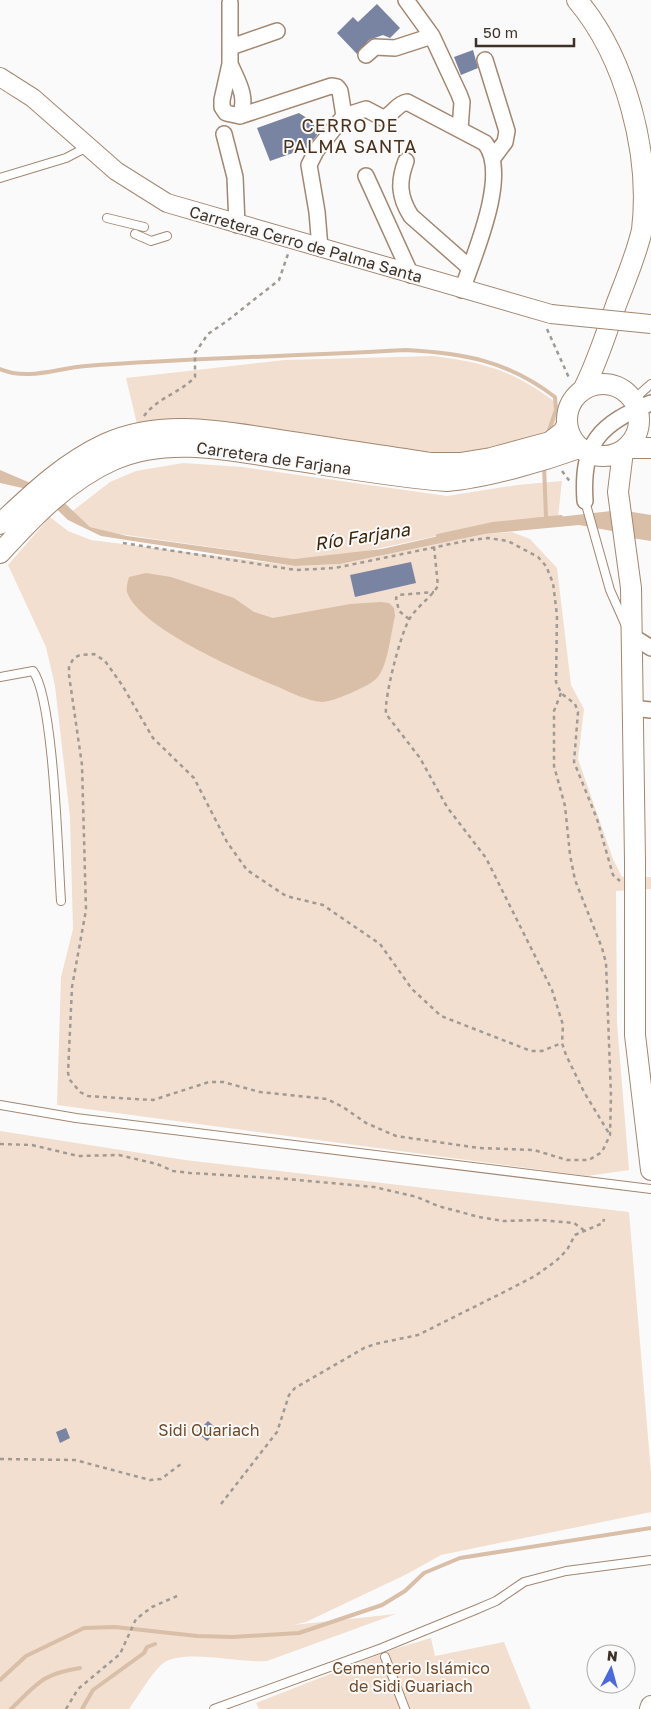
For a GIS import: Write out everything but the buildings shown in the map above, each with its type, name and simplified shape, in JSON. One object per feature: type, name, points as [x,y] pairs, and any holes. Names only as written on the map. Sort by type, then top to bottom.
[{"type":"main road","points":[[574,390],[601,352],[642,230],[645,184],[640,133],[624,79],[610,48],[577,0]]},
{"type":"main road","points":[[601,352],[615,386],[642,414],[637,434],[625,450],[618,492],[631,588],[632,636],[641,709],[635,861],[635,1035],[651,1170]]},
{"type":"main road","points":[[574,390],[593,385],[615,386]]},
{"type":"main road","points":[[574,390],[577,395],[564,419],[569,433],[588,453],[618,492]]},
{"type":"main road","name":"Carretera de Farjana","points":[[548,452],[557,438],[564,419]]},
{"type":"main road","name":"Carretera de Farjana","points":[[0,524],[32,506],[100,446],[140,433],[180,428],[208,430],[430,463],[492,466]]},
{"type":"main road","name":"Carretera de Farjana","points":[[66,477],[115,459],[157,447],[179,446],[238,451],[432,480],[464,480],[492,466],[548,452],[588,453],[604,457],[625,450]]},
{"type":"main road","points":[[625,450],[651,448]]},
{"type":"main road","name":"Carretera de Farjana","points":[[0,553],[32,506]]},
{"type":"street","points":[[406,0],[432,36],[462,102],[460,129]]},
{"type":"street","points":[[230,4],[230,64],[222,92],[222,107],[226,113],[240,116],[332,86],[337,87],[340,91],[344,116]]},
{"type":"street","points":[[231,47],[277,31]]},
{"type":"street","points":[[366,55],[375,47],[395,48],[432,36]]},
{"type":"street","points":[[485,60],[507,131],[506,142],[493,158]]},
{"type":"street","points":[[230,64],[243,94],[244,101],[240,116]]},
{"type":"street","name":"Carretera Cerro de Palma Santa","points":[[0,77],[33,98],[87,148],[116,171],[167,203],[462,290],[547,313],[651,324]]},
{"type":"street","points":[[320,248],[318,212],[309,165],[316,151],[344,116],[366,110],[383,118],[388,117],[402,103],[407,102],[485,143],[492,151],[489,204],[462,290]]},
{"type":"street","points":[[224,134],[235,176],[237,224]]},
{"type":"street","points":[[406,161],[400,185],[405,206],[411,216],[470,268]]},
{"type":"street","points":[[366,176],[411,275]]},
{"type":"street","points":[[586,504],[585,473],[588,453],[600,431],[614,420],[642,414]]},
{"type":"street","points":[[632,636],[651,648]]},
{"type":"lane","points":[[0,178],[66,158],[87,148]]},
{"type":"lane","points":[[107,218],[144,227]]},
{"type":"lane","points":[[135,234],[151,241],[166,236]]},
{"type":"lane","points":[[642,414],[651,384]]},
{"type":"lane","points":[[586,504],[610,590],[632,636]]},
{"type":"lane","points":[[0,677],[33,671],[43,694],[49,741],[61,901]]},
{"type":"lane","points":[[0,1105],[114,1122],[651,1189]]},
{"type":"lane","points":[[214,1709],[382,1648],[475,1610],[496,1600],[524,1582],[566,1571],[651,1560]]},
{"type":"lane","points":[[385,1657],[405,1709]]},
{"type":"path","points":[[140,433],[144,415],[149,409],[164,397],[182,388],[195,377],[195,353],[208,334],[279,280],[287,260],[290,240]]},
{"type":"path","points":[[547,313],[549,337],[574,390],[564,419]]},
{"type":"path","points":[[548,452],[569,481]]},
{"type":"path","points":[[123,543],[296,570],[335,568],[434,547],[488,538],[508,541],[538,557],[546,566],[553,584],[557,615],[554,675],[561,692],[573,701],[578,708],[574,762],[596,819],[613,875],[624,882]]},
{"type":"path","points":[[434,547],[439,578],[438,586],[409,618],[389,682],[385,706],[386,714],[420,758],[447,807],[486,858],[549,982],[563,1025],[562,1043],[566,1055],[584,1092],[610,1135]]},
{"type":"path","points":[[409,618],[399,611],[396,598],[398,595],[434,592]]},
{"type":"path","points":[[561,692],[554,711],[554,766],[565,806],[570,855],[575,880],[602,948],[606,963],[611,1096],[610,1135],[606,1146],[596,1157],[588,1160],[566,1160],[534,1150],[479,1148],[396,1136],[370,1125],[343,1107],[327,1100],[260,1092],[223,1082],[209,1082],[153,1100],[88,1096],[80,1092],[70,1080],[68,1073],[72,987],[86,910],[82,776],[69,666],[74,658],[87,653],[94,654],[105,661],[122,685],[153,738],[194,778],[227,842],[247,870],[286,896],[323,905],[380,944],[420,998],[449,1021],[531,1051],[542,1051],[562,1043]]},
{"type":"path","points":[[0,1144],[32,1145],[78,1156],[119,1155],[190,1174],[287,1179],[374,1187],[399,1192],[438,1206],[478,1217],[503,1221],[540,1220],[574,1223],[585,1230]]},
{"type":"path","points":[[221,1504],[277,1432],[289,1395],[295,1388],[364,1348],[418,1335],[535,1276],[556,1261],[575,1235],[596,1227],[603,1222],[604,1218]]},
{"type":"path","points":[[0,1459],[75,1460],[150,1480],[161,1479],[181,1464]]},
{"type":"path","points":[[66,1709],[78,1689],[120,1654],[136,1619],[152,1607],[177,1596]]},
{"type":"green space","points":[[433,356],[500,370],[543,393],[559,405],[559,423],[548,441],[461,457],[195,424],[137,424],[126,378],[285,360]]},
{"type":"green space","points":[[183,463],[242,467],[447,496],[517,485],[562,481],[558,517],[493,524],[343,556],[294,559],[112,533],[90,527],[70,513],[110,482],[136,471]]},
{"type":"green space","points":[[50,517],[68,531],[91,540],[295,566],[340,564],[485,534],[512,532],[530,539],[557,568],[571,685],[584,709],[578,759],[613,859],[622,877],[651,877],[651,889],[616,891],[617,1023],[629,1170],[587,1176],[57,1105],[61,977],[73,929],[70,817],[55,686],[46,647],[8,565]]},
{"type":"green space","name":"Sidi Ouariach","points":[[0,1131],[185,1160],[629,1212],[651,1473],[651,1512],[441,1555],[407,1574],[306,1622],[293,1625],[396,1614],[267,1661],[211,1657],[182,1657],[170,1660],[161,1665],[129,1709],[0,1709]]},
{"type":"green space","name":"Cementerio Islámico de Sidi Guariach","points":[[431,1638],[435,1656],[504,1642],[531,1709],[259,1709],[256,1703],[394,1649]]},
{"type":"shaded area","name":"Río Farjana","points":[[0,470],[54,493],[90,527],[127,536],[294,559],[382,549],[478,527],[620,510],[651,515],[651,541],[625,537],[612,531],[579,525],[485,534],[340,564],[295,566],[101,536],[68,520],[46,499],[27,489],[0,483]]},
{"type":"shaded area","points":[[146,573],[171,577],[234,598],[254,612],[273,618],[350,604],[389,603],[394,608],[395,616],[384,666],[381,673],[373,681],[342,697],[322,702],[299,696],[217,660],[170,634],[151,620],[135,606],[127,592],[129,577]]},
{"type":"waterway","points":[[0,369],[21,374],[32,374],[75,367],[126,363],[406,350],[427,351],[485,361],[502,367],[520,375],[555,397],[556,410],[548,433]]},
{"type":"waterway","points":[[544,465],[546,518]]},
{"type":"waterway","name":"Río Farjana","points":[[438,536],[493,524],[561,517]]},
{"type":"waterway","points":[[0,1680],[26,1656],[84,1628],[115,1627],[197,1636],[233,1637],[299,1633],[382,1605],[405,1591],[424,1573],[460,1558],[651,1528]]},
{"type":"waterway","points":[[82,1709],[93,1690],[144,1653],[147,1647],[155,1644]]},
{"type":"waterway","points":[[11,1709],[41,1681],[57,1673],[80,1668]]},
{"type":"district","name":"CERRO DE PALMA SANTA","points":[[350,135]]}]
